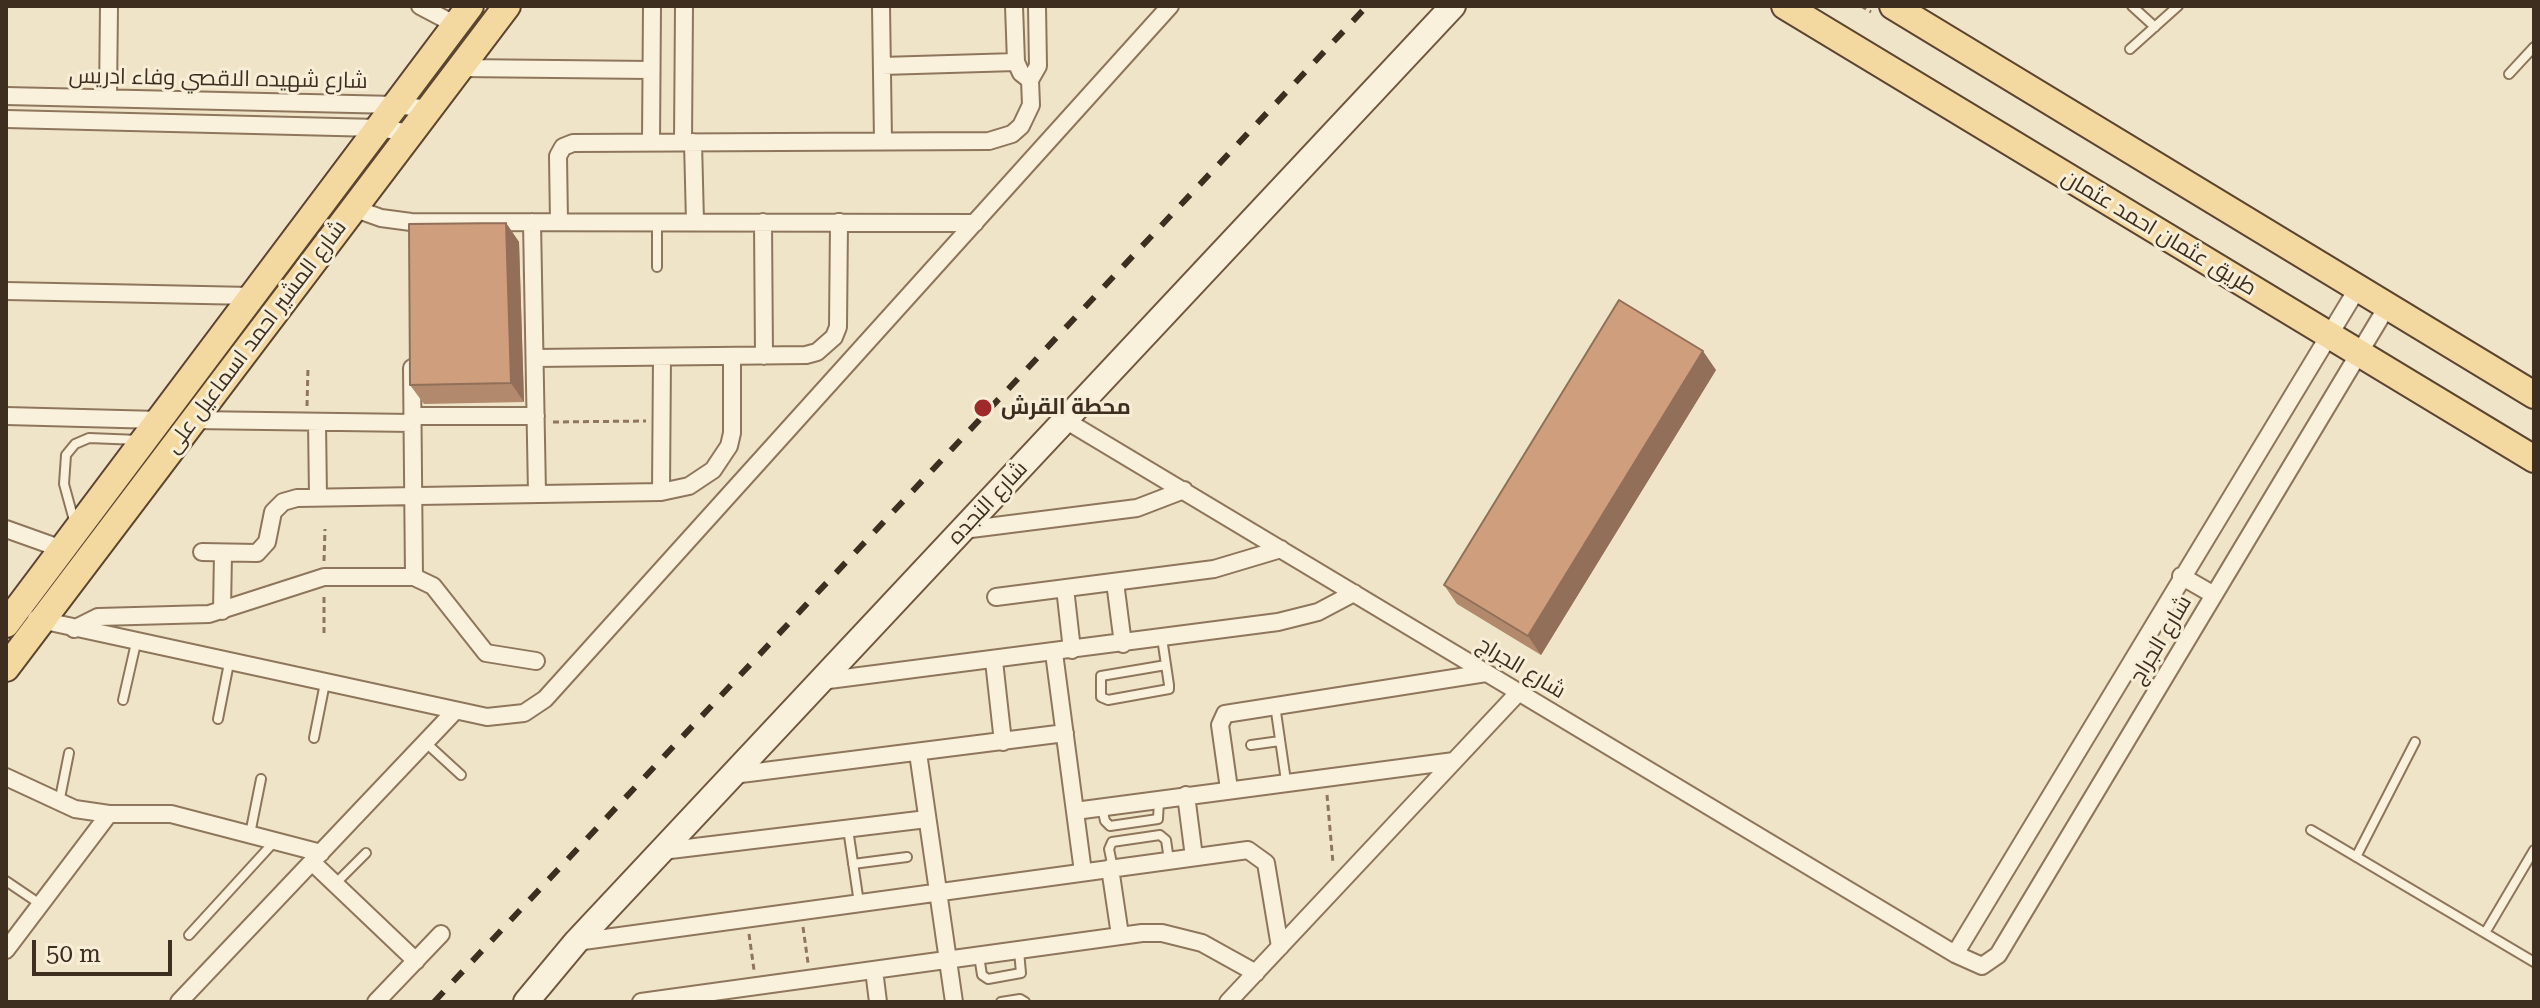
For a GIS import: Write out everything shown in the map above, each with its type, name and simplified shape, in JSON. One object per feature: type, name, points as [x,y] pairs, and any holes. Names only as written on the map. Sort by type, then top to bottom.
[{"type":"main road","name":"شارع المشير احمد اسماعيل على","points":[[6,668],[507,6]]},
{"type":"main road","name":"طريق عثمان احمد عثمان","points":[[1785,6],[2534,459]]},
{"type":"main road","points":[[1893,6],[2534,395]]},
{"type":"main road","name":"شارع المشير احمد اسماعيل على","points":[[12,616],[463,16]]},
{"type":"street","points":[[108,98],[109,6]]},
{"type":"street","points":[[420,6],[463,16]]},
{"type":"street","points":[[651,142],[652,6]]},
{"type":"street","points":[[684,6],[688,142],[695,222]]},
{"type":"street","points":[[881,6],[883,141]]},
{"type":"street","points":[[1014,6],[1016,62],[1021,73],[1030,80]]},
{"type":"street","points":[[559,222],[558,161],[563,147],[573,143],[1001,139],[1021,126],[1031,105],[1030,80],[1038,66],[1037,6]]},
{"type":"street","points":[[12,616],[455,711],[487,717],[512,717],[545,699],[1170,6]]},
{"type":"street","name":"شارع النجده","points":[[526,1002],[576,942],[1453,6]]},
{"type":"street","points":[[882,66],[1016,62]]},
{"type":"street","points":[[460,68],[651,70]]},
{"type":"street","name":"شارع شهيده الاقصي وفاء ادريس","points":[[6,96],[396,105],[429,109]]},
{"type":"street","points":[[42,97],[42,120]]},
{"type":"street","name":"شارع شهيده الاقصي وفاء ادريس","points":[[6,119],[378,128],[411,133]]},
{"type":"street","points":[[353,208],[411,230],[532,222],[975,223]]},
{"type":"street","points":[[532,222],[537,494]]},
{"type":"street","points":[[763,222],[764,356]]},
{"type":"street","points":[[535,358],[764,356],[817,352],[834,337],[840,316],[839,222]]},
{"type":"street","name":"شارع الجراج","points":[[1955,954],[2359,286]]},
{"type":"street","points":[[6,291],[252,296]]},
{"type":"street","name":"شارع الجراج","points":[[1065,420],[1955,954],[1982,966],[1998,955],[2388,305]]},
{"type":"street","points":[[412,356],[414,577]]},
{"type":"street","points":[[202,552],[262,550],[277,507],[290,499],[661,492],[702,479],[729,446],[732,433],[732,356]]},
{"type":"street","points":[[661,492],[662,357]]},
{"type":"street","points":[[6,416],[89,418],[152,430]]},
{"type":"street","points":[[193,420],[536,419]]},
{"type":"street","points":[[312,422],[318,497]]},
{"type":"street","points":[[963,530],[1137,508],[1184,490]]},
{"type":"street","points":[[7,531],[70,540]]},
{"type":"street","points":[[996,597],[1231,566],[1281,549]]},
{"type":"street","points":[[222,611],[223,553]]},
{"type":"street","points":[[2181,576],[2214,595]]},
{"type":"street","points":[[74,629],[98,617],[183,617],[222,611],[324,577],[414,577],[433,586],[486,653],[536,661]]},
{"type":"street","points":[[1115,582],[1123,644]]},
{"type":"street","points":[[1065,588],[1072,650]]},
{"type":"street","points":[[821,681],[1123,644],[1298,618],[1318,612],[1354,593]]},
{"type":"street","points":[[1054,653],[1083,872]]},
{"type":"street","points":[[994,661],[1003,742]]},
{"type":"street","points":[[1229,789],[1221,718],[1232,711],[1486,673]]},
{"type":"street","points":[[1228,1002],[1518,693]]},
{"type":"street","points":[[180,1002],[455,711]]},
{"type":"street","points":[[733,775],[1065,733]]},
{"type":"street","points":[[918,753],[954,1002]]},
{"type":"street","points":[[1075,811],[1325,775],[1454,761]]},
{"type":"street","points":[[6,777],[59,804],[109,814],[160,812],[275,841],[316,858],[335,884],[416,961]]},
{"type":"street","points":[[1186,795],[1194,857]]},
{"type":"street","points":[[6,950],[109,814]]},
{"type":"street","points":[[662,851],[927,819]]},
{"type":"street","points":[[576,942],[1248,850],[1262,857],[1266,863],[1280,947]]},
{"type":"street","points":[[1111,868],[1120,935]]},
{"type":"street","points":[[641,1002],[708,997],[756,986],[1120,935],[1162,933],[1202,943],[1256,973]]},
{"type":"street","points":[[376,1002],[441,934]]},
{"type":"street","points":[[874,970],[878,1002]]},
{"type":"lane","points":[[2132,6],[2155,27]]},
{"type":"lane","points":[[2130,49],[2178,6]]},
{"type":"lane","points":[[2509,74],[2534,47]]},
{"type":"lane","points":[[657,222],[657,267]]},
{"type":"lane","points":[[89,418],[89,438]]},
{"type":"lane","points":[[70,540],[63,469],[66,455],[75,444],[89,438],[152,430]]},
{"type":"lane","points":[[1162,638],[1166,665],[1167,690],[1108,700],[1101,697],[1101,676],[1166,665]]},
{"type":"lane","points":[[123,700],[136,643]]},
{"type":"lane","points":[[218,719],[229,663]]},
{"type":"lane","points":[[314,738],[325,683]]},
{"type":"lane","points":[[1275,705],[1286,781]]},
{"type":"lane","points":[[1251,745],[1280,741]]},
{"type":"lane","points":[[425,742],[461,775]]},
{"type":"lane","points":[[2356,857],[2415,742]]},
{"type":"lane","points":[[59,804],[69,753]]},
{"type":"lane","points":[[250,835],[261,779]]},
{"type":"lane","points":[[848,829],[859,903]]},
{"type":"lane","points":[[2311,830],[2534,962]]},
{"type":"lane","points":[[1111,868],[1112,842],[1160,835],[1166,840],[1169,860]]},
{"type":"lane","points":[[189,935],[275,841]]},
{"type":"lane","points":[[2485,933],[2534,850]]},
{"type":"lane","points":[[335,884],[366,853]]},
{"type":"lane","points":[[853,864],[907,857]]},
{"type":"lane","points":[[6,881],[40,904]]},
{"type":"lane","points":[[979,956],[982,975],[988,979],[1021,973],[1019,950]]},
{"type":"lane","points":[[1001,1002],[1020,999],[1025,1002]]},
{"type":"path","points":[[308,367],[312,422]]},
{"type":"path","points":[[536,419],[662,420]]},
{"type":"path","points":[[1325,775],[1336,888]]},
{"type":"path","points":[[800,911],[810,979]]},
{"type":"path","points":[[747,919],[756,986]]},
{"type":"building","points":[[506,223],[511,383],[410,385],[409,224]]},
{"type":"building","points":[[1619,300],[1703,351],[1528,636],[1444,585]]},
{"type":"railway","points":[[434,1002],[1367,6]]},
{"type":"place","name":"محطة القرش","points":[[983,408]]}]
